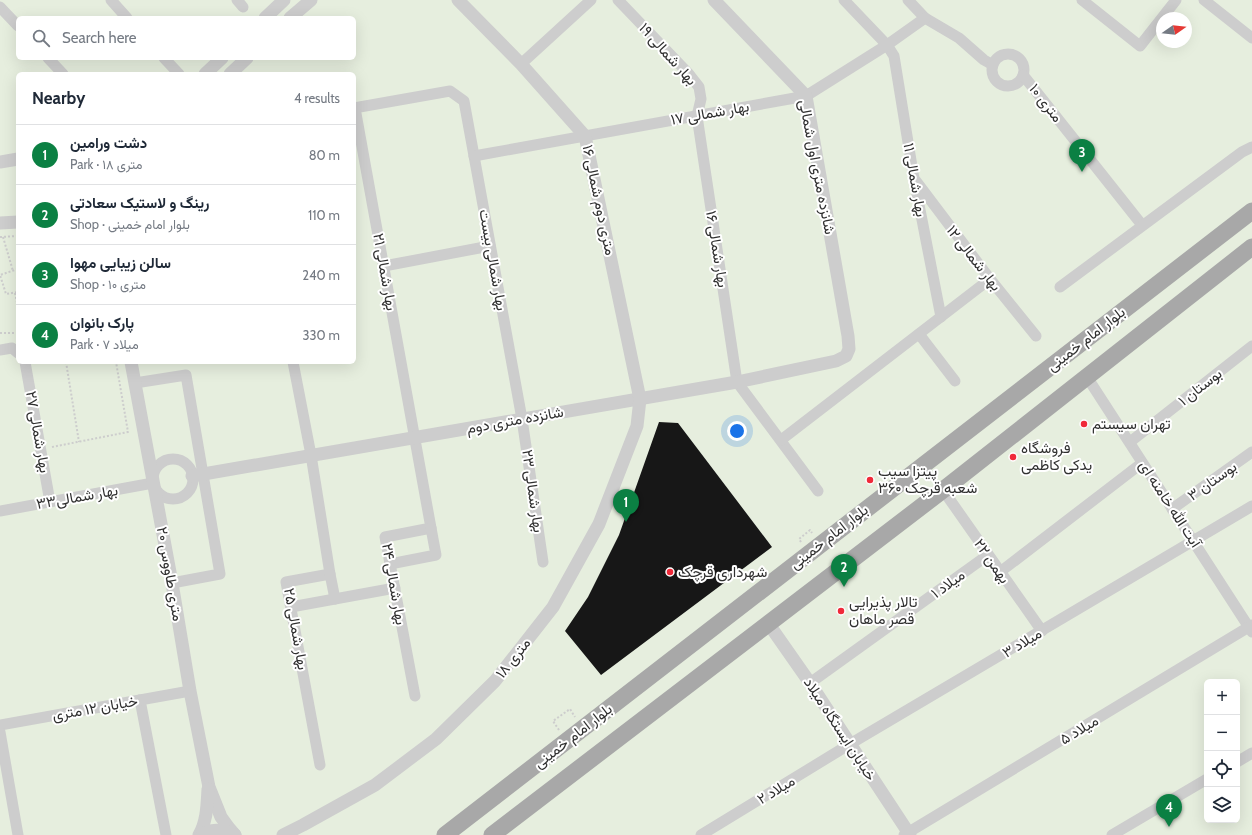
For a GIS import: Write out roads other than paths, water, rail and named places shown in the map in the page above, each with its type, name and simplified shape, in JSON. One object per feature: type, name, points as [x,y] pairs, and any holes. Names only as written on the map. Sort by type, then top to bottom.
[{"type":"main road","name":"بلوار امام خمینی","points":[[445,835],[1252,210]]},
{"type":"main road","name":"بلوار امام خمینی","points":[[492,835],[943,490],[1250,251]]},
{"type":"street","points":[[6,0],[0,6],[16,24]]},
{"type":"street","points":[[111,0],[125,16]]},
{"type":"street","points":[[267,16],[284,0]]},
{"type":"street","points":[[292,16],[310,0]]},
{"type":"street","name":"۱۶ متری دوم شمالی","points":[[458,0],[521,64],[585,136],[640,399]]},
{"type":"street","points":[[521,64],[590,0]]},
{"type":"street","name":"بهار شمالی ۱۹","points":[[618,0],[688,73],[699,87],[701,99],[698,116]]},
{"type":"street","name":"شانزده متری اول شمالی","points":[[714,0],[806,96],[848,336],[849,349],[846,356],[836,362]]},
{"type":"street","name":"بهار شمالی ۱۱","points":[[844,0],[887,45],[894,56],[914,179],[941,317]]},
{"type":"street","points":[[908,0],[925,18],[959,38],[992,65]]},
{"type":"street","points":[[1082,0],[1140,46],[1176,0]]},
{"type":"street","points":[[1204,0],[1252,38]]},
{"type":"street","name":"بهار شمالی ۱۷","points":[[474,156],[806,96],[887,45],[925,18]]},
{"type":"street","points":[[1010,54],[1020,59],[1023,64],[1023,75],[1021,80],[1012,86],[1002,86],[992,75],[992,65],[999,56],[1010,54]]},
{"type":"street","points":[[50,60],[61,72]]},
{"type":"street","points":[[166,60],[177,72]]},
{"type":"street","points":[[207,72],[220,60]]},
{"type":"street","points":[[232,72],[245,60]]},
{"type":"street","name":"۱۰ متری","points":[[1023,75],[1142,225]]},
{"type":"street","name":"بهار شمالی بیست","points":[[356,108],[450,91],[464,101],[522,419]]},
{"type":"street","name":"بهار شمالی ۲۱","points":[[356,113],[415,437]]},
{"type":"street","name":"بهار شمالی ۱۶","points":[[698,116],[737,382]]},
{"type":"street","points":[[1060,287],[1242,152],[1252,147]]},
{"type":"street","points":[[0,162],[16,160]]},
{"type":"street","name":"بهار شمالی ۱۲","points":[[914,179],[990,279],[1036,336]]},
{"type":"street","points":[[0,223],[16,222]]},
{"type":"street","points":[[384,266],[490,246]]},
{"type":"street","points":[[781,440],[990,279]]},
{"type":"street","points":[[919,334],[954,381]]},
{"type":"street","name":"بوستان ۱","points":[[1130,442],[1252,346]]},
{"type":"street","points":[[0,350],[12,348],[16,351]]},
{"type":"street","name":"شانزده متری دوم","points":[[198,475],[737,382],[836,362]]},
{"type":"street","name":"بهار شمالی ۲۷","points":[[25,364],[50,502]]},
{"type":"street","name":"۲۰ متری طاووس","points":[[131,364],[208,787],[221,817],[235,835]]},
{"type":"street","points":[[293,364],[311,455],[335,599]]},
{"type":"street","points":[[135,383],[186,375],[198,475],[220,574],[172,582]]},
{"type":"street","name":"آیت الله خامنه ای","points":[[1087,377],[1251,628]]},
{"type":"street","points":[[737,382],[818,491]]},
{"type":"street","name":"۱۸ متری","points":[[283,835],[375,785],[436,739],[495,681],[553,607],[599,524],[637,426],[640,399]]},
{"type":"street","name":"بهار شمالی ۲۳","points":[[522,419],[543,562]]},
{"type":"street","points":[[390,564],[436,555],[415,437]]},
{"type":"street","name":"بوستان ۳","points":[[1172,509],[1252,452]]},
{"type":"street","points":[[170,460],[177,460],[184,463],[198,475],[184,496],[176,499],[169,499],[162,496],[156,490],[153,483],[157,468],[162,463],[170,460]]},
{"type":"street","points":[[1000,572],[1142,462]]},
{"type":"street","name":"بهار شمالی۳۳","points":[[0,511],[153,483]]},
{"type":"street","name":"۲۲ بهمن","points":[[943,490],[1042,631]]},
{"type":"street","name":"میلاد ۳","points":[[850,744],[1252,506]]},
{"type":"street","name":"بهار شمالی ۲۴","points":[[415,696],[385,536],[431,528]]},
{"type":"street","name":"میلاد ۱","points":[[810,682],[988,556]]},
{"type":"street","name":"بهار شمالی ۲۵","points":[[320,765],[286,582],[330,574]]},
{"type":"street","points":[[291,607],[394,588]]},
{"type":"street","name":"خیابان ایستگاه میلاد","points":[[768,623],[810,682],[908,834]]},
{"type":"street","name":"میلاد ۵","points":[[908,834],[1251,628]]},
{"type":"street","name":"خیابان ۱۲ متری","points":[[0,726],[190,690]]},
{"type":"street","points":[[140,700],[166,835]]},
{"type":"street","points":[[0,732],[18,835]]},
{"type":"street","name":"میلاد ۲","points":[[701,835],[850,744]]},
{"type":"street","points":[[1240,760],[1252,753]]},
{"type":"street","points":[[1112,835],[1204,781]]},
{"type":"street","name":"۲۰ متری طاووس","points":[[199,835],[203,828],[206,816],[208,787]]},
{"type":"street","points":[[202,835],[215,830],[226,831],[235,835]]},
{"type":"place","name":"سالن زیبایی مهوا","points":[[1082,172]]},
{"type":"place","name":"تهران سیستم","points":[[1084,424]]},
{"type":"place","name":"فروشگاه یدکی کاظمی","points":[[1013,457]]},
{"type":"place","name":"پیتزا سیب ۳۶۰ شعبه قرچک","points":[[870,480]]},
{"type":"place","name":"دشت ورامین","points":[[626,522]]},
{"type":"place","name":"شهرداری قرچک","points":[[670,572]]},
{"type":"place","name":"رینگ و لاستیک سعادتی","points":[[844,587]]},
{"type":"place","name":"تالار پذیرایی قصر ماهان","points":[[841,611]]},
{"type":"place","name":"پارک بانوان","points":[[1169,827]]}]
